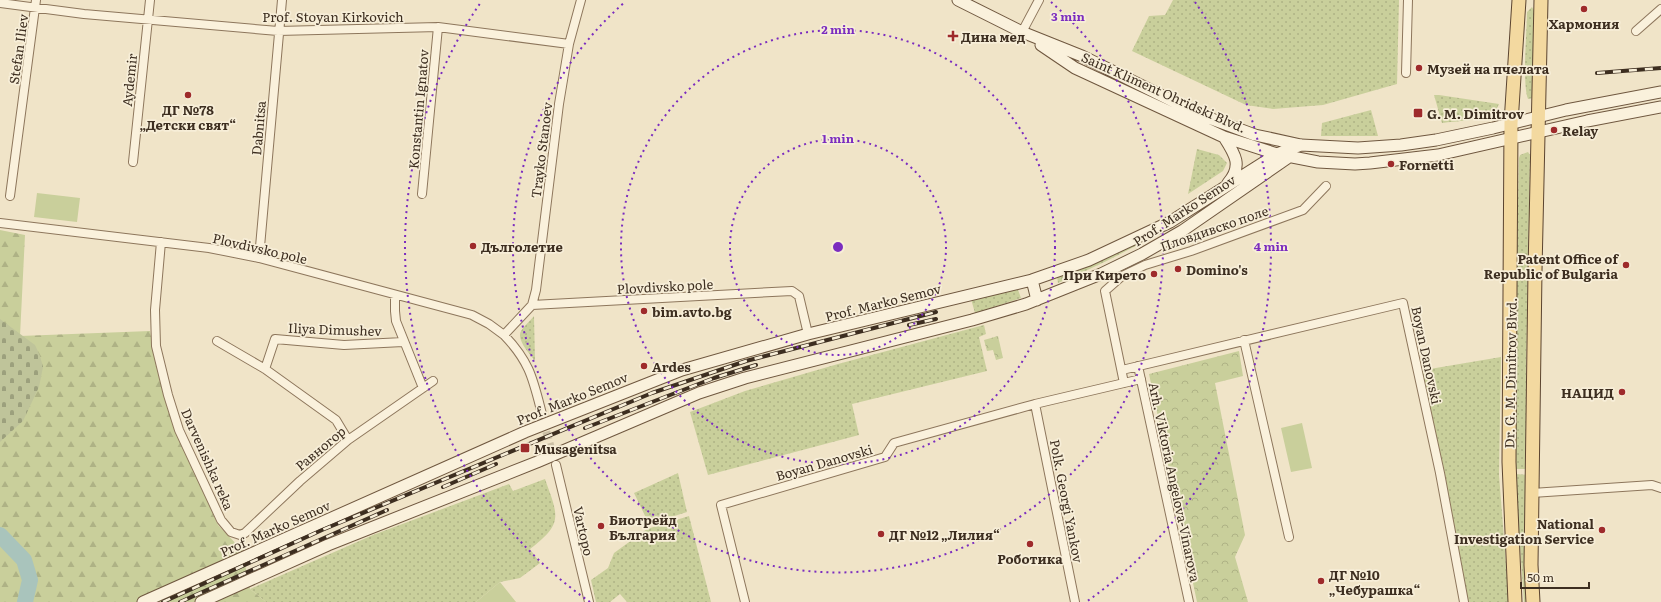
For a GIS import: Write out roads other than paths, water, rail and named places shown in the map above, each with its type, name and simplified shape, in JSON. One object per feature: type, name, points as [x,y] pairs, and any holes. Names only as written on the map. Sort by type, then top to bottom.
[{"type":"main road","name":"Saint Kliment Ohridski Blvd.","points":[[958,0],[1022,32],[1082,56],[1201,115],[1248,133],[1336,163],[1355,164],[1385,162],[1438,155],[1538,132],[1661,107]]},
{"type":"main road","name":"Dr. G. M. Dimitrov Blvd.","points":[[1515,602],[1508,462],[1512,123],[1519,0]]},
{"type":"main road","name":"Dr. G. M. Dimitrov Blvd.","points":[[1532,602],[1532,493],[1541,0]]},
{"type":"main road","name":"Saint Kliment Ohridski Blvd.","points":[[1022,32],[1075,68],[1224,137],[1277,154],[1292,148],[1358,148],[1401,145],[1436,140],[1585,106],[1661,92]]},
{"type":"main road","points":[[1224,137],[1233,151],[1237,166],[1235,173],[1225,187]]},
{"type":"main road","name":"Prof. Marko Semov","points":[[201,602],[328,545],[537,462],[699,393],[745,378],[972,320],[1037,300],[1101,274],[1142,254],[1182,231],[1292,148]]},
{"type":"main road","name":"Prof. Marko Semov","points":[[144,602],[525,432],[663,377],[713,360],[808,334],[1032,280],[1089,260],[1137,239],[1170,222],[1277,154]]},
{"type":"main road","points":[[1032,280],[1037,300]]},
{"type":"street","name":"Aydemir","points":[[133,162],[150,0]]},
{"type":"street","name":"Dabnitsa","points":[[259,258],[278,31],[282,0]]},
{"type":"street","name":"Trayko Stanoev","points":[[532,304],[538,275],[559,104],[570,44],[581,0]]},
{"type":"street","points":[[1022,32],[1040,0]]},
{"type":"street","points":[[1406,73],[1408,0]]},
{"type":"street","name":"Prof. Stoyan Kirkovich","points":[[0,3],[36,4],[148,19],[278,31],[438,27],[570,44]]},
{"type":"street","name":"Stefan Iliev","points":[[10,196],[36,4]]},
{"type":"street","points":[[1636,31],[1661,9]]},
{"type":"street","name":"Konstantin Ignatov","points":[[422,194],[438,27]]},
{"type":"street","name":"Пловдивско поле","points":[[1124,383],[1105,291],[1122,276],[1144,265],[1191,251],[1303,210],[1326,186]]},
{"type":"street","name":"Plovdivsko pole","points":[[0,223],[209,248],[259,258],[472,315],[489,324],[504,335],[513,345],[530,370],[542,414]]},
{"type":"street","name":"Darvenishka reka","points":[[161,242],[155,310],[155,329],[156,346],[168,395],[179,430],[221,520],[231,532],[240,535]]},
{"type":"street","name":"Plovdivsko pole","points":[[532,304],[792,291],[799,296],[808,334]]},
{"type":"street","points":[[396,295],[396,321],[403,342],[423,388]]},
{"type":"street","name":"Boyan Danovski","points":[[1122,370],[1403,303],[1440,473],[1464,602]]},
{"type":"street","points":[[504,335],[532,304]]},
{"type":"street","name":"Iliya Dimushev","points":[[265,369],[275,339],[344,345],[403,342]]},
{"type":"street","points":[[1244,340],[1289,537]]},
{"type":"street","points":[[217,341],[265,369],[336,420],[348,440]]},
{"type":"street","name":"Arh. Viktoria Angelova-Vinarova","points":[[1138,366],[1189,602]]},
{"type":"street","name":"Boyan Danovski","points":[[745,602],[721,505],[885,457],[894,443],[1035,404],[1141,379]]},
{"type":"street","name":"Равногор","points":[[240,535],[245,533],[300,481],[348,440],[433,381]]},
{"type":"street","name":"Polk. Georgi Yankov","points":[[1035,404],[1075,602]]},
{"type":"street","name":"Vartopo","points":[[556,465],[589,602]]},
{"type":"street","points":[[1532,493],[1652,485],[1661,488]]},
{"type":"waterway","points":[[0,535],[24,560],[30,580],[25,602]]},
{"type":"tunnel","points":[[543,420],[554,459]]},
{"type":"railway","points":[[1597,73],[1661,68]]},
{"type":"railway","points":[[163,602],[322,530],[652,393],[746,361],[936,312]]},
{"type":"railway","points":[[909,325],[936,319]]},
{"type":"railway","points":[[585,428],[714,378],[756,365]]},
{"type":"railway","points":[[443,487],[496,464]]},
{"type":"railway","points":[[180,602],[387,510]]},
{"type":"place","name":"Хармония","points":[[1584,9]]},
{"type":"place","name":"Дина мед","points":[[953,36]]},
{"type":"place","name":"Музей на пчелата","points":[[1419,68]]},
{"type":"place","name":"ДГ №78 „Детски свят“","points":[[188,95]]},
{"type":"place","name":"G. M. Dimitrov","points":[[1418,113]]},
{"type":"place","name":"Relay","points":[[1554,130]]},
{"type":"place","name":"Fornetti","points":[[1391,164]]},
{"type":"place","name":"Дълголетие","points":[[473,246]]},
{"type":"place","name":"Patent Office of Republic of Bulgaria","points":[[1626,265]]},
{"type":"place","name":"Domino's","points":[[1178,269]]},
{"type":"place","name":"При Кирето","points":[[1154,274]]},
{"type":"place","name":"bim.avto.bg","points":[[644,311]]},
{"type":"place","name":"Ardes","points":[[644,366]]},
{"type":"place","name":"НАЦИД","points":[[1622,392]]},
{"type":"place","name":"Musagenitsa","points":[[525,448]]},
{"type":"place","name":"Биотрейд България","points":[[601,526]]},
{"type":"place","name":"National Investigation Service","points":[[1602,530]]},
{"type":"place","name":"ДГ №12 „Лилия“","points":[[881,534]]},
{"type":"place","name":"Роботика","points":[[1030,544]]},
{"type":"place","name":"ДГ №10 „Чебурашка“","points":[[1321,581]]}]
